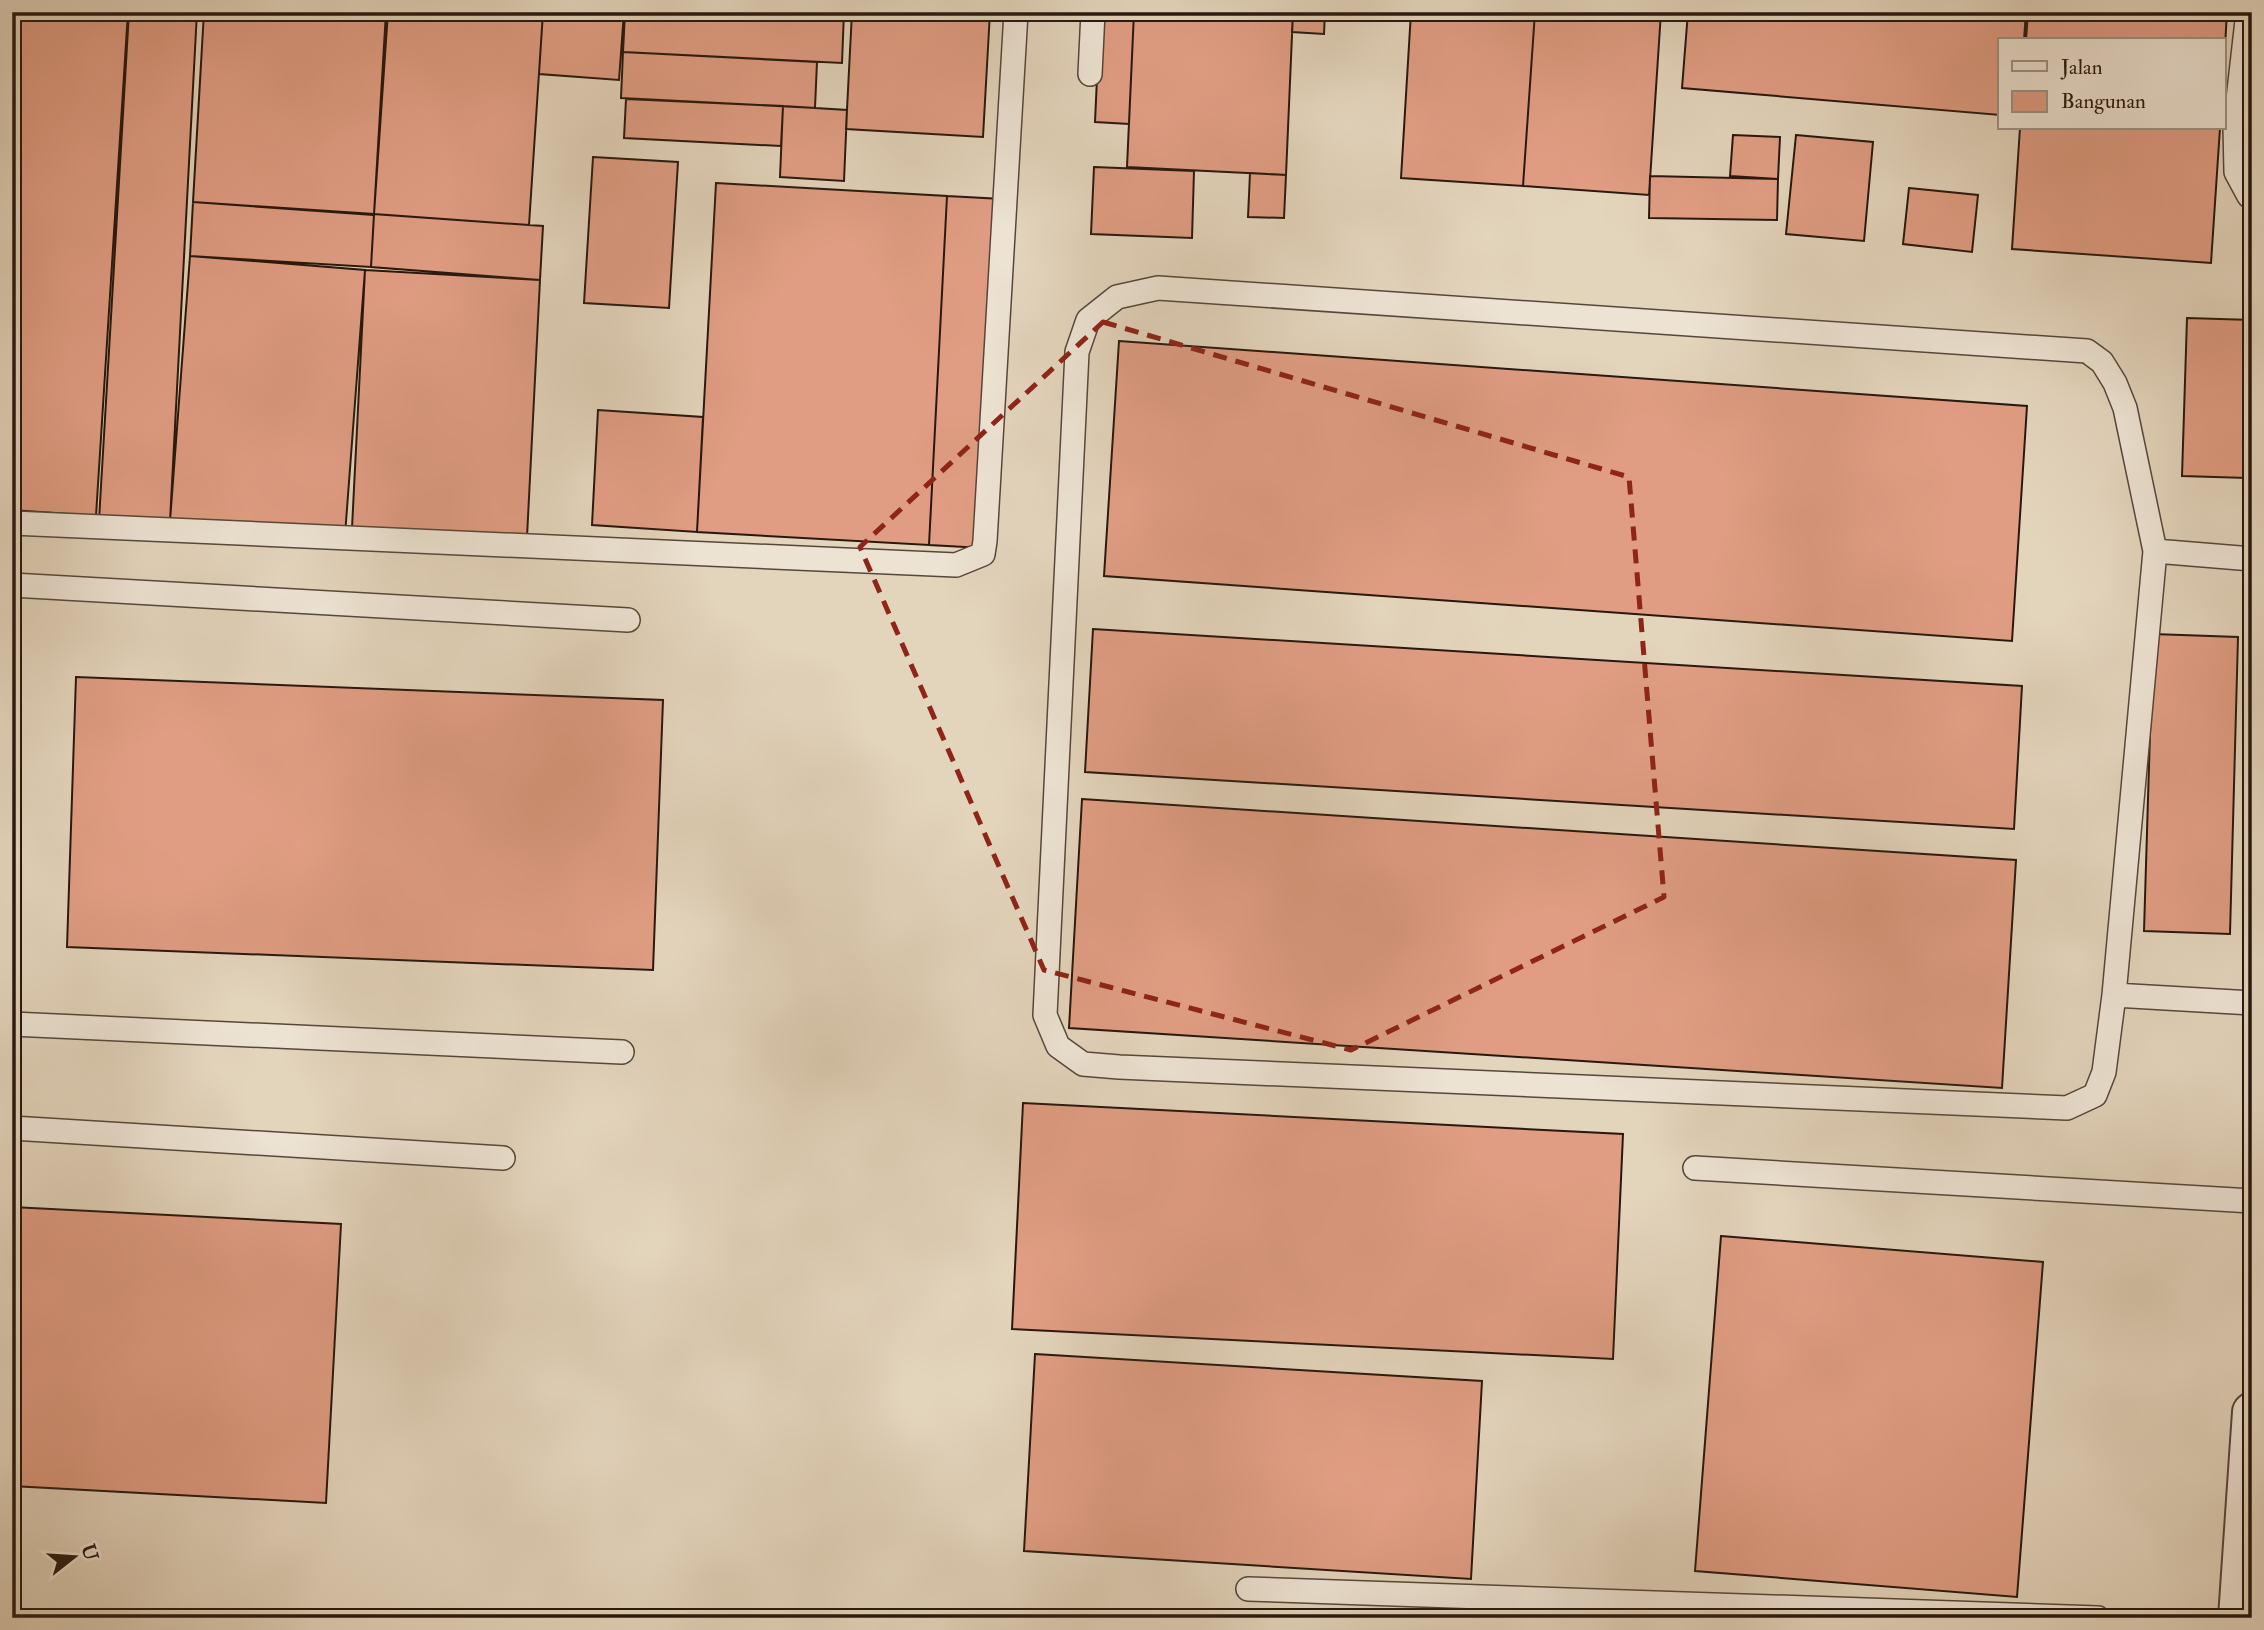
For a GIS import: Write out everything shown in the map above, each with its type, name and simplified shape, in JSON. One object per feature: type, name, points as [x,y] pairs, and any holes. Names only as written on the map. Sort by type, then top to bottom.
[{"type":"street","points":[[2238,1618],[2252,1412]]},
{"type":"lane","points":[[12,523],[956,565],[983,554],[1016,12]]},
{"type":"lane","points":[[1090,74],[1093,12]]},
{"type":"lane","points":[[2248,12],[2235,126],[2236,172],[2252,197]]},
{"type":"lane","points":[[1158,288],[2087,351],[2102,362],[2115,383],[2125,408],[2155,551],[2114,995],[2104,1072],[2095,1095],[2067,1108],[1083,1064],[1058,1046],[1045,1015],[1077,352],[1088,320],[1117,297],[1158,288]]},
{"type":"lane","points":[[2155,551],[2252,559]]},
{"type":"lane","points":[[12,585],[628,620]]},
{"type":"lane","points":[[2114,995],[2252,1003]]},
{"type":"lane","points":[[12,1024],[622,1052]]},
{"type":"lane","points":[[12,1128],[503,1158]]},
{"type":"lane","points":[[1695,1168],[2252,1201]]},
{"type":"lane","points":[[1248,1588],[2098,1618]]},
{"type":"highlighted area","points":[[1103,322],[1629,477],[1664,897],[1351,1050],[1044,970],[860,547]]},
{"type":"building","points":[[12,12],[128,12],[96,516],[12,510]]},
{"type":"building","points":[[129,12],[197,12],[170,521],[99,520]]},
{"type":"building","points":[[204,12],[386,12],[374,214],[193,202]]},
{"type":"building","points":[[388,12],[543,12],[529,225],[374,214]]},
{"type":"building","points":[[543,12],[624,12],[619,80],[539,74]]},
{"type":"building","points":[[625,12],[844,12],[842,63],[623,52]]},
{"type":"building","points":[[852,12],[990,12],[983,137],[846,129]]},
{"type":"building","points":[[1100,12],[1134,12],[1129,124],[1095,122]]},
{"type":"building","points":[[1134,12],[1293,12],[1286,175],[1127,167]]},
{"type":"building","points":[[1293,12],[1325,12],[1324,34],[1292,32]]},
{"type":"building","points":[[1411,12],[1535,12],[1523,186],[1401,178]]},
{"type":"building","points":[[1535,12],[1661,12],[1649,195],[1523,186]]},
{"type":"building","points":[[1688,12],[2026,12],[2024,38],[1998,38],[1998,115],[1682,88]]},
{"type":"building","points":[[2028,12],[2227,12],[2226,38],[2026,38]]},
{"type":"building","points":[[623,52],[817,62],[815,108],[621,98]]},
{"type":"building","points":[[626,99],[783,106],[781,146],[624,138]]},
{"type":"building","points":[[783,106],[847,110],[844,181],[780,177]]},
{"type":"building","points":[[2020,130],[2220,130],[2211,263],[2012,249]]},
{"type":"building","points":[[1733,135],[1780,137],[1778,179],[1730,176]]},
{"type":"building","points":[[1796,135],[1873,142],[1864,241],[1786,234]]},
{"type":"building","points":[[593,157],[678,162],[669,308],[584,303]]},
{"type":"building","points":[[1094,167],[1194,171],[1192,238],[1091,234]]},
{"type":"building","points":[[1250,173],[1286,175],[1284,218],[1248,217]]},
{"type":"building","points":[[1650,176],[1778,179],[1777,220],[1649,218]]},
{"type":"building","points":[[716,183],[947,196],[929,545],[697,532]]},
{"type":"building","points":[[1909,188],[1978,195],[1972,252],[1903,244]]},
{"type":"building","points":[[947,196],[1002,199],[983,548],[929,545]]},
{"type":"building","points":[[193,202],[374,215],[371,267],[190,256]]},
{"type":"building","points":[[374,214],[543,226],[540,280],[371,267]]},
{"type":"building","points":[[190,256],[365,270],[345,535],[170,521]]},
{"type":"building","points":[[365,270],[540,280],[527,537],[352,528]]},
{"type":"building","points":[[2187,318],[2252,320],[2247,478],[2182,476]]},
{"type":"building","points":[[1119,341],[2027,406],[2012,641],[1104,576]]},
{"type":"building","points":[[598,410],[703,417],[697,532],[592,525]]},
{"type":"building","points":[[1093,629],[2022,686],[2014,829],[1085,772]]},
{"type":"building","points":[[2153,634],[2238,637],[2230,934],[2144,931]]},
{"type":"building","points":[[76,677],[663,700],[653,970],[67,947]]},
{"type":"building","points":[[1082,799],[2016,860],[2002,1088],[1069,1028]]},
{"type":"building","points":[[1023,1103],[1623,1134],[1613,1359],[1012,1329]]},
{"type":"building","points":[[12,1207],[341,1224],[326,1503],[12,1486]]},
{"type":"building","points":[[1721,1236],[2043,1262],[2017,1597],[1695,1571]]},
{"type":"building","points":[[1035,1354],[1482,1381],[1471,1579],[1024,1551]]}]
